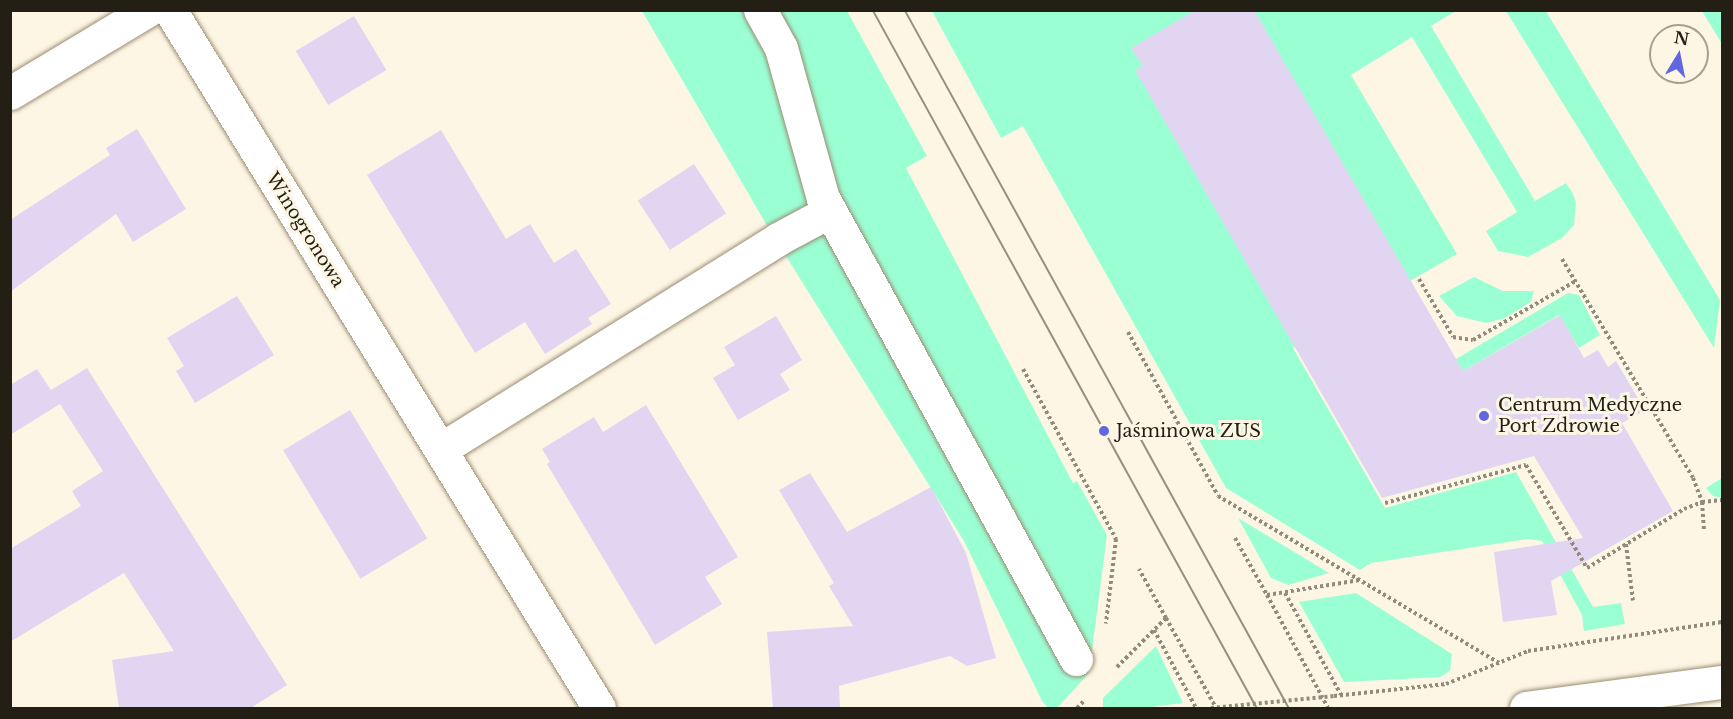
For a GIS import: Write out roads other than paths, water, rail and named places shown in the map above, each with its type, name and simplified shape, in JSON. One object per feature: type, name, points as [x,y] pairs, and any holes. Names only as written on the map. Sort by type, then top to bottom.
[{"type":"street","points":[[10,93],[148,10]]},
{"type":"street","name":"Winogronowa","points":[[170,10],[599,708]]},
{"type":"street","points":[[760,10],[781,48],[816,184],[1076,658]]},
{"type":"street","points":[[441,449],[778,239],[830,211]]},
{"type":"street","points":[[1526,708],[1722,682]]},
{"type":"tram line","points":[[873,10],[1257,708]]},
{"type":"tram line","points":[[905,10],[1289,708]]},
{"type":"place","name":"Centrum Medyczne Port Zdrowie","points":[[1484,416]]},
{"type":"place","name":"Jaśminowa ZUS","points":[[1104,431]]}]
